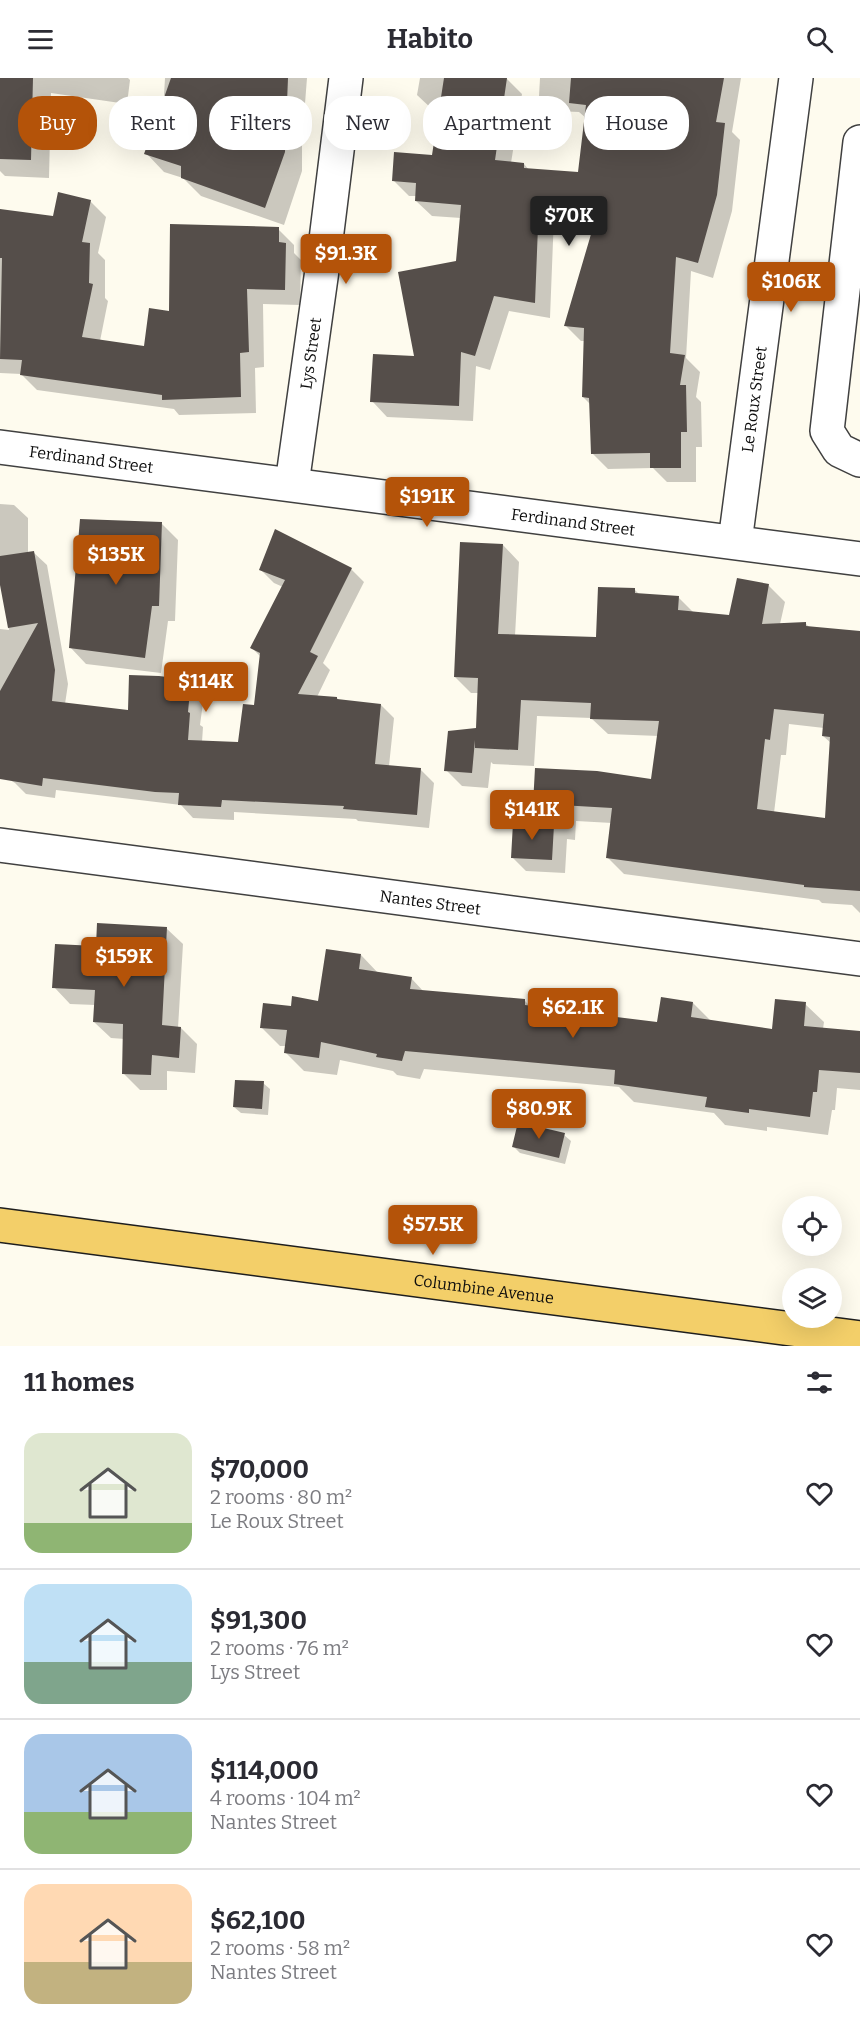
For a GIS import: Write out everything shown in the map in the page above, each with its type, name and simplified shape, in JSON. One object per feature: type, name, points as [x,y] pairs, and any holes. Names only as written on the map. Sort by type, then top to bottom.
[{"type":"main road","name":"Columbine Avenue","points":[[0,1225],[860,1338]]},
{"type":"street","name":"Lys Street","points":[[292,484],[324,256],[345,78]]},
{"type":"street","name":"Le Roux Street","points":[[735,542],[796,78]]},
{"type":"street","points":[[860,141],[827,431],[839,450],[860,460]]},
{"type":"street","name":"Ferdinand Street","points":[[0,447],[860,559]]},
{"type":"street","name":"Nantes Street","points":[[0,845],[860,959]]},
{"type":"building","points":[[0,78],[33,78],[33,96],[18,96],[18,150],[31,150],[31,160],[0,159]]},
{"type":"building","points":[[171,78],[288,78],[287,96],[209,96],[209,150],[285,150],[265,208],[181,178],[181,166],[144,154],[145,150],[197,150],[197,96],[165,96]]},
{"type":"building","points":[[444,78],[507,78],[504,96],[441,96]]},
{"type":"building","points":[[571,78],[724,78],[716,122],[725,123],[717,195],[698,263],[676,257],[670,353],[685,355],[680,385],[686,385],[687,432],[681,432],[681,468],[650,468],[650,453],[591,454],[589,398],[582,397],[584,328],[564,326],[599,207],[539,201],[535,303],[494,296],[475,356],[461,352],[459,406],[370,402],[373,354],[414,356],[398,272],[456,261],[461,205],[415,201],[416,183],[392,181],[394,152],[432,155],[433,150],[496,150],[495,160],[524,163],[524,168],[578,172],[584,122],[584,150],[689,150],[689,96],[584,96],[584,105],[572,103],[572,96],[570,96]]},
{"type":"building","points":[[58,192],[91,200],[82,242],[90,243],[89,283],[93,284],[82,337],[144,346],[149,308],[169,311],[170,224],[279,227],[279,242],[286,243],[285,290],[247,289],[249,352],[240,353],[241,397],[162,400],[162,395],[20,375],[22,360],[0,359],[2,258],[0,258],[0,209],[53,216]]},
{"type":"building","points":[[80,519],[162,522],[159,606],[152,606],[145,658],[69,648]]},
{"type":"building","points":[[275,529],[352,568],[310,652],[318,656],[298,694],[381,704],[375,764],[421,768],[417,815],[343,809],[344,806],[222,800],[221,807],[178,805],[179,793],[43,778],[42,786],[0,779],[0,691],[38,623],[8,628],[0,585],[0,556],[34,551],[55,670],[52,701],[128,710],[129,675],[191,680],[188,740],[238,742],[243,704],[254,705],[260,653],[250,648],[285,580],[259,570]]},
{"type":"building","points":[[460,542],[503,544],[498,634],[596,637],[598,587],[635,588],[635,593],[679,596],[678,610],[729,615],[737,578],[769,584],[762,624],[806,622],[806,626],[860,631],[860,891],[804,887],[804,885],[606,858],[612,808],[560,805],[559,824],[532,823],[535,768],[597,771],[651,779],[659,721],[590,719],[591,703],[521,700],[518,750],[475,748],[475,740],[472,773],[444,771],[448,731],[476,728],[478,678],[454,677]],"holes":[[[774,709],[824,714],[822,736],[830,737],[825,818],[757,809],[765,739],[770,740]]]},
{"type":"building","points":[[513,823],[554,825],[552,860],[511,858]]},
{"type":"building","points":[[97,923],[167,927],[162,1025],[181,1027],[179,1058],[152,1055],[151,1075],[122,1074],[123,1024],[93,1022],[95,990],[52,988],[55,944],[96,946]]},
{"type":"building","points":[[326,949],[361,954],[359,969],[412,977],[410,989],[525,999],[525,1005],[549,1008],[549,1012],[584,1015],[584,1013],[657,1022],[661,997],[693,1002],[691,1017],[772,1029],[775,999],[806,1002],[804,1026],[860,1031],[860,1073],[819,1070],[817,1092],[813,1092],[810,1117],[749,1109],[749,1113],[705,1107],[707,1097],[614,1084],[615,1070],[405,1051],[402,1061],[376,1057],[377,1054],[321,1042],[319,1058],[284,1053],[287,1030],[260,1028],[263,1003],[291,1006],[292,996],[318,1001]]},
{"type":"building","points":[[235,1080],[264,1081],[262,1109],[233,1107]]},
{"type":"building","points":[[518,1122],[565,1133],[559,1158],[512,1147]]}]
